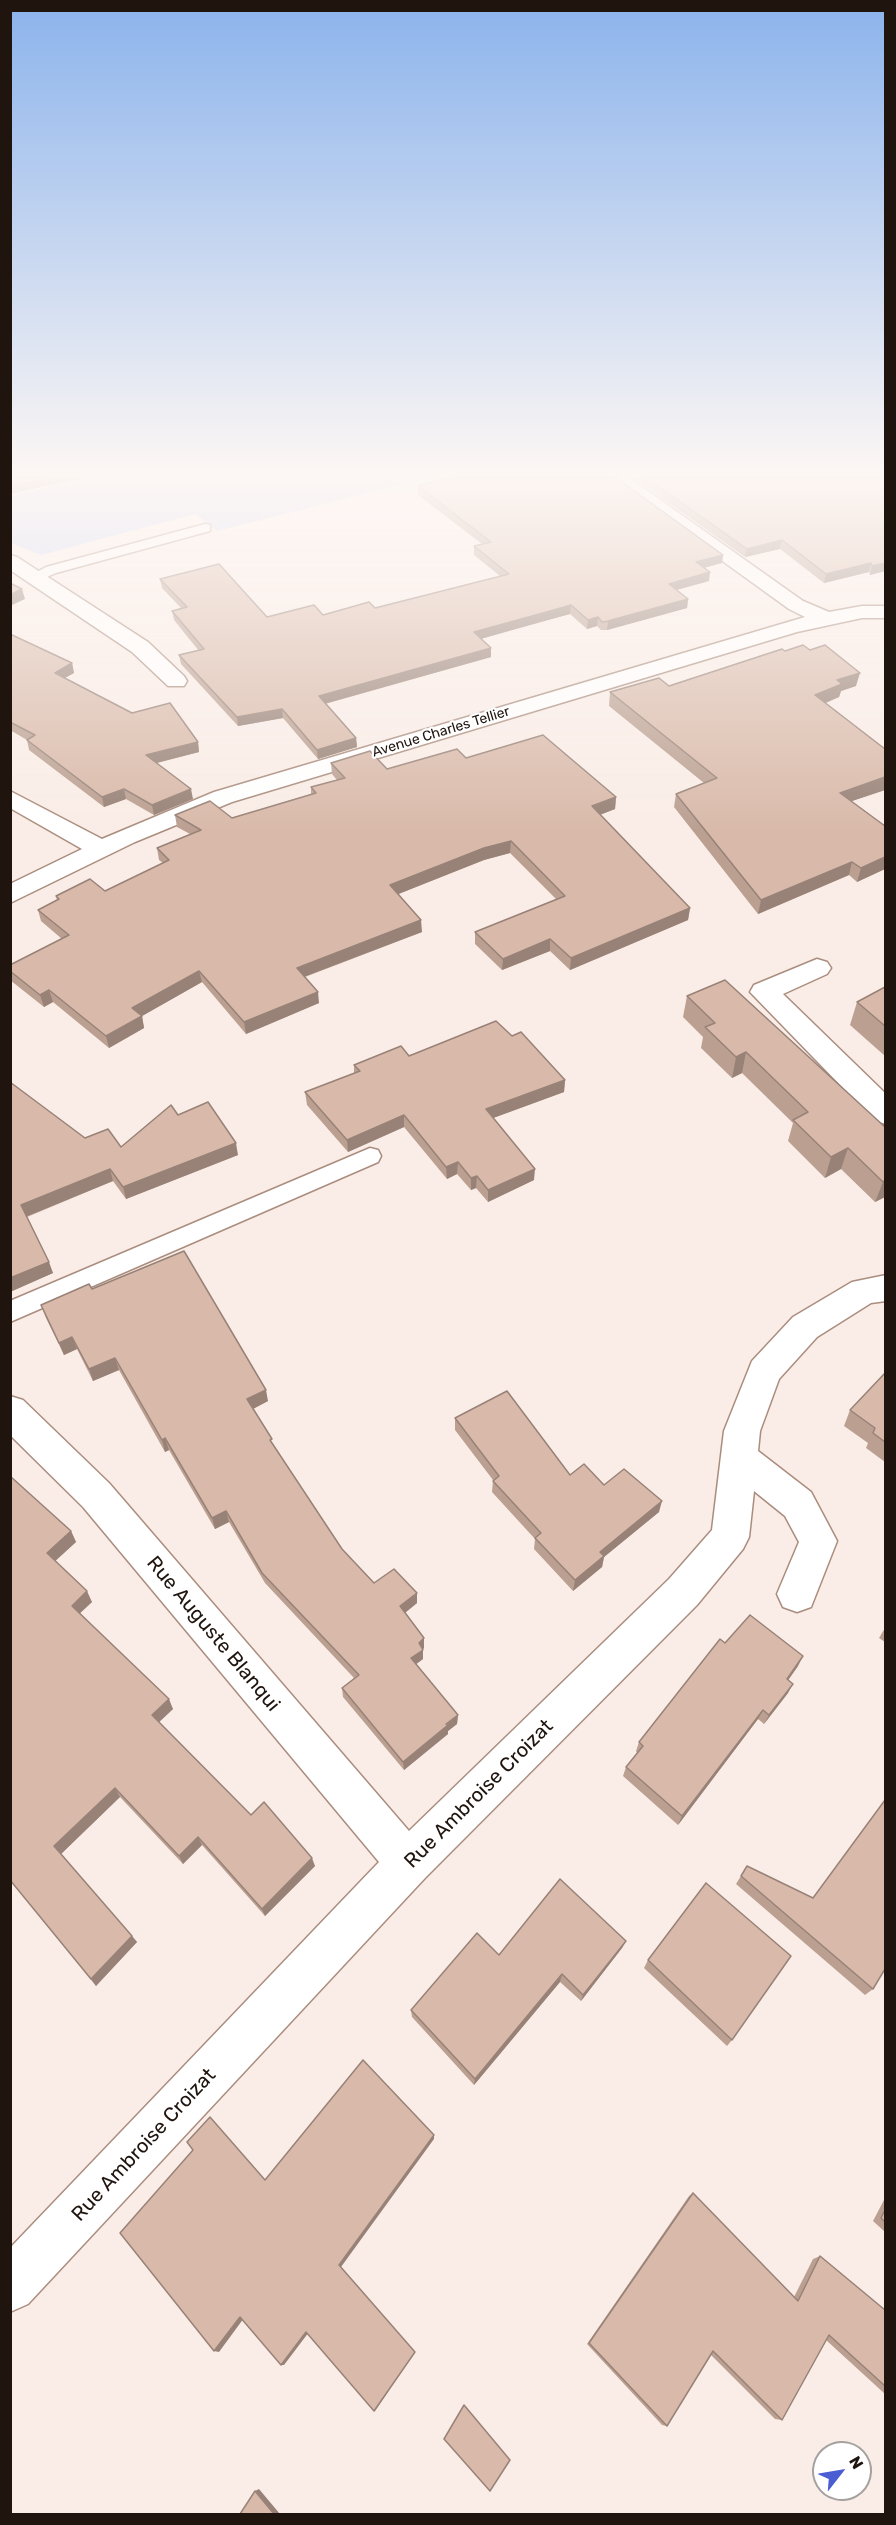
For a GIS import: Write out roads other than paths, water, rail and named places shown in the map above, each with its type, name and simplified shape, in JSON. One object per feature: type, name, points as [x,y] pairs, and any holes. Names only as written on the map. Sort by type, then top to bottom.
[{"type":"street","points":[[62,595],[140,647],[177,681]]},
{"type":"street","points":[[782,595],[796,605],[828,620]]},
{"type":"street","name":"Avenue Charles Tellier","points":[[10,895],[101,849],[180,813],[223,797],[793,627],[862,612],[885,612]]},
{"type":"street","points":[[10,798],[101,849]]},
{"type":"street","points":[[817,968],[764,992],[885,1113]]},
{"type":"street","name":"Rue Ambroise Croizat","points":[[10,2286],[410,1862],[683,1592],[730,1537],[742,1431],[764,1371],[805,1327],[864,1292],[885,1288]]},
{"type":"street","name":"Rue Auguste Blanqui","points":[[10,1411],[96,1495],[383,1835],[410,1862]]},
{"type":"street","points":[[739,1457],[798,1504],[818,1541],[797,1594]]},
{"type":"lane","points":[[10,1312],[370,1156]]}]
